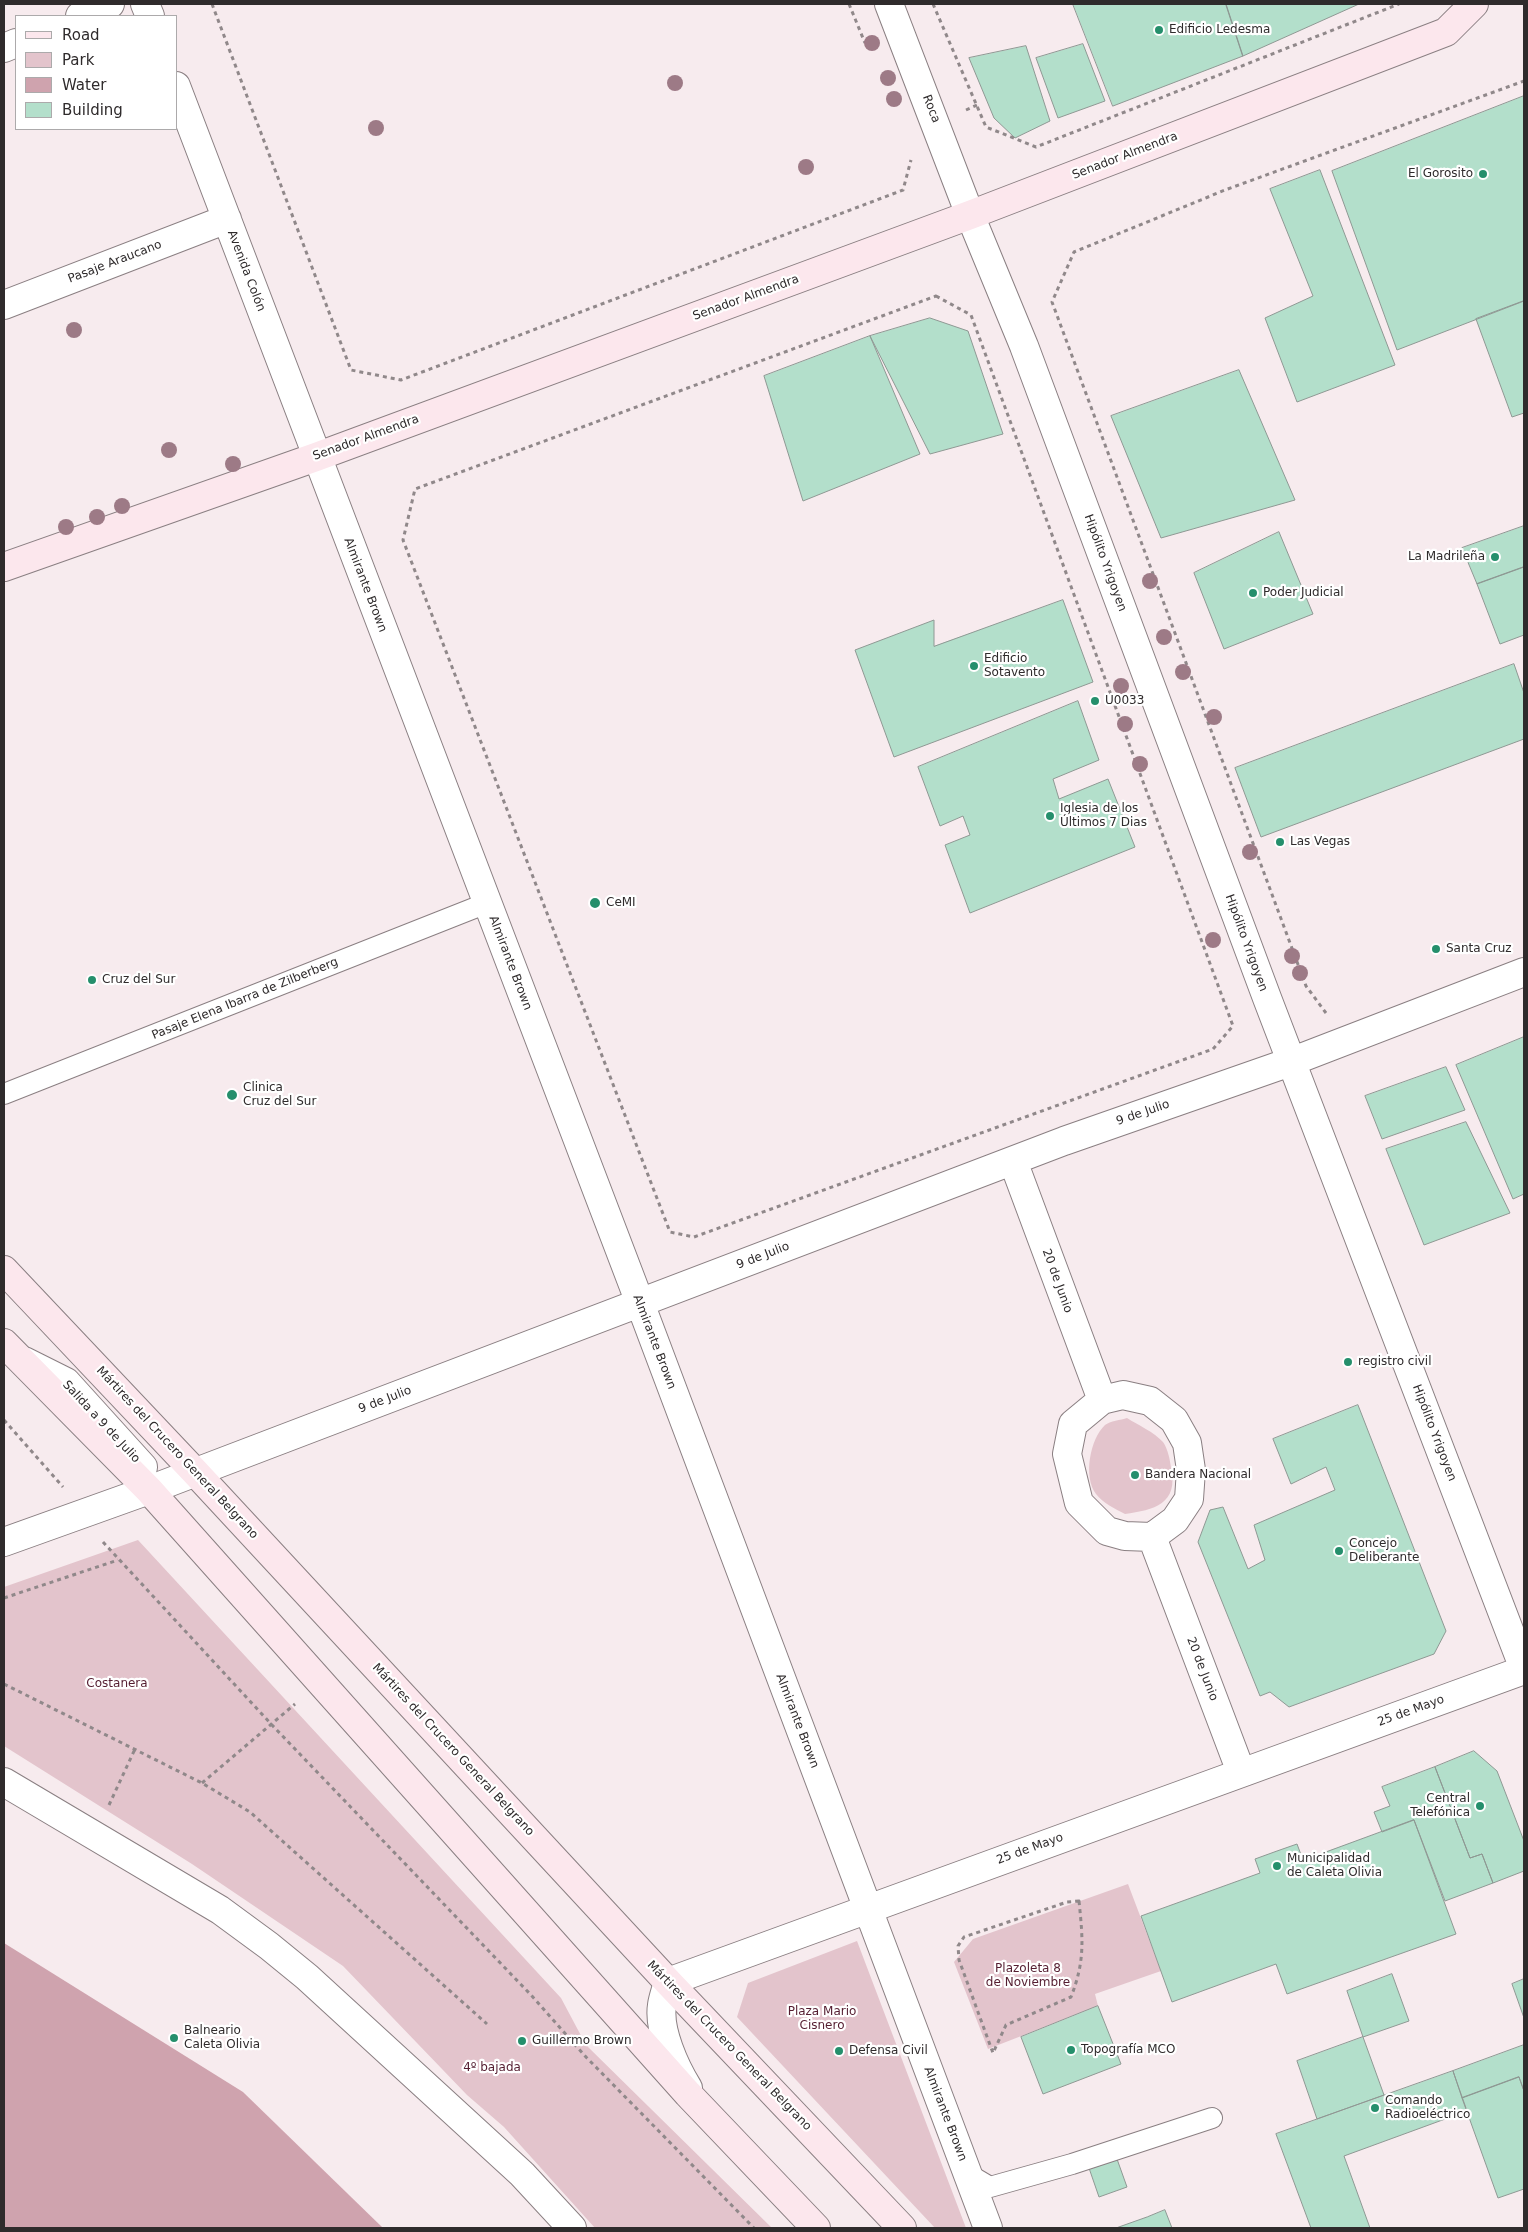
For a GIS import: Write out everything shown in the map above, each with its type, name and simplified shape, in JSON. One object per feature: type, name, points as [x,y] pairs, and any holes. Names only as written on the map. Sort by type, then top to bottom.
[{"type":"street","points":[[82,15],[110,4]]},
{"type":"street","name":"Roca","points":[[889,4],[970,215]]},
{"type":"street","name":"Senador Almendra","points":[[4,567],[316,457],[970,215],[1446,32],[1474,4]]},
{"type":"street","name":"Avenida Colón","points":[[178,91],[316,457]]},
{"type":"street","name":"Hipólito Yrigoyen","points":[[970,215],[1024,346],[1267,998],[1524,1670]]},
{"type":"street","name":"Pasaje Araucano","points":[[4,304],[227,219]]},
{"type":"street","name":"Almirante Brown","points":[[316,457],[640,1303],[867,1909],[982,2200]]},
{"type":"street","name":"9 de Julio","points":[[4,1542],[149,1490],[1064,1141],[1292,1061],[1524,972]]},
{"type":"street","name":"20 de Junio","points":[[1013,1161],[1102,1400]]},
{"type":"street","name":"Mártires del Crucero General Belgrano","points":[[4,1270],[191,1474],[902,2228]]},
{"type":"street","points":[[11,1350],[149,1490],[704,2111],[816,2228]]},
{"type":"street","name":"Salida a 9 de Julio","points":[[11,1350],[66,1382],[146,1469],[163,1474],[191,1474]]},
{"type":"street","points":[[1123,1395],[1150,1400],[1174,1420],[1187,1443],[1191,1470],[1189,1499],[1175,1520],[1152,1537],[1125,1536],[1107,1531],[1078,1503],[1067,1454],[1073,1424],[1102,1400],[1123,1395]]},
{"type":"street","name":"20 de Junio","points":[[1152,1537],[1241,1772]]},
{"type":"street","name":"25 de Mayo","points":[[668,1982],[1524,1670]]},
{"type":"street","points":[[4,1782],[220,1910],[307,1977],[522,2174],[572,2228]]},
{"type":"street","points":[[668,1982],[661,2007],[664,2032],[677,2070],[704,2111]]},
{"type":"lane","name":"Pasaje Elena Ibarra de Zilberberg","points":[[4,1094],[487,903]]},
{"type":"lane","points":[[982,2200],[1072,2164],[1212,2118]]},
{"type":"path","points":[[212,4],[351,370],[401,380],[903,190],[911,160],[908,152]]},
{"type":"path","points":[[849,4],[867,48]]},
{"type":"path","points":[[934,4],[986,127],[1036,147],[1399,4]]},
{"type":"path","points":[[1332,1020],[1306,986],[1052,302],[1074,252],[1225,190],[1524,81]]},
{"type":"path","points":[[936,296],[971,315],[1233,1026],[1213,1049],[694,1237],[670,1232],[403,540],[415,489],[936,296]]},
{"type":"path","points":[[4,1420],[59,1480],[79,1515],[118,1560],[272,1725],[531,1995],[586,2056],[754,2228]]},
{"type":"path","points":[[4,1598],[118,1560]]},
{"type":"path","points":[[4,1684],[202,1783],[250,1812],[487,2024]]},
{"type":"path","points":[[202,1783],[292,1707],[323,1685]]},
{"type":"path","points":[[95,1835],[135,1749]]},
{"type":"path","points":[[1079,1901],[1083,1945],[1080,1974],[1071,1997],[1006,2025],[993,2053],[959,1960],[958,1946],[964,1937],[1067,1902],[1079,1901]]},
{"type":"green space","points":[[1127,1418],[1151,1432],[1163,1442],[1171,1465],[1173,1480],[1168,1497],[1162,1503],[1146,1510],[1125,1514],[1113,1508],[1096,1494],[1092,1487],[1089,1468],[1092,1449],[1100,1431],[1107,1424]]},
{"type":"green space","name":"Costanera","points":[[138,1540],[561,1998],[586,2045],[772,2228],[595,2228],[504,2127],[467,2095],[343,1966],[192,1864],[4,1746],[4,1587]]},
{"type":"green space","name":"Plazoleta 8 de Noviembre","points":[[1128,1884],[1161,1971],[1095,1994],[1098,2006],[988,2049],[954,1962],[973,1939]]},
{"type":"green space","name":"Plaza Mario Cisnero","points":[[857,1941],[966,2228],[935,2228],[737,2017],[748,1983]]},
{"type":"water","points":[[4,1943],[243,2092],[383,2228],[4,2228]]},
{"type":"building","name":"Edificio Ledesma","points":[[1073,4],[1226,4],[1243,56],[1113,106]]},
{"type":"building","points":[[1226,4],[1359,4],[1243,56]]},
{"type":"building","points":[[1083,44],[1105,101],[1058,118],[1036,58]]},
{"type":"building","points":[[1026,46],[1050,121],[1015,138],[994,118],[969,58]]},
{"type":"building","points":[[1524,96],[1524,301],[1397,350],[1332,171]]},
{"type":"building","points":[[1320,170],[1395,365],[1297,402],[1265,318],[1313,296],[1270,189]]},
{"type":"building","points":[[1524,301],[1524,413],[1512,417],[1476,319]]},
{"type":"building","points":[[930,318],[968,331],[1003,434],[930,454],[870,336]]},
{"type":"building","points":[[870,336],[920,454],[803,501],[764,376]]},
{"type":"building","points":[[1239,370],[1295,500],[1161,538],[1111,416]]},
{"type":"building","name":"La Madrileña","points":[[1524,526],[1524,567],[1477,584],[1462,548]]},
{"type":"building","name":"Poder Judicial","points":[[1279,532],[1313,614],[1224,649],[1194,573]]},
{"type":"building","points":[[1524,567],[1524,635],[1500,644],[1477,584]]},
{"type":"building","name":"Edificio Sotavento","points":[[1063,600],[1093,682],[894,757],[855,650],[934,620],[934,646]]},
{"type":"building","points":[[1514,664],[1524,693],[1524,739],[1261,837],[1235,768]]},
{"type":"building","points":[[1078,701],[1099,760],[1053,779],[1059,799],[1108,779],[1135,847],[970,913],[945,845],[970,835],[963,816],[940,826],[918,767]]},
{"type":"building","points":[[1524,1037],[1524,1194],[1513,1199],[1456,1065]]},
{"type":"building","points":[[1446,1067],[1465,1110],[1382,1139],[1365,1096]]},
{"type":"building","points":[[1466,1122],[1510,1213],[1424,1245],[1386,1149]]},
{"type":"building","name":"Concejo Deliberante","points":[[1358,1405],[1446,1631],[1434,1654],[1289,1707],[1270,1692],[1260,1696],[1198,1542],[1210,1510],[1223,1507],[1248,1569],[1265,1560],[1254,1525],[1335,1490],[1326,1467],[1291,1484],[1273,1439]]},
{"type":"building","name":"Central Telefónica","points":[[1474,1751],[1497,1771],[1524,1841],[1524,1871],[1493,1883],[1482,1854],[1470,1858],[1435,1767]]},
{"type":"building","points":[[1435,1767],[1470,1858],[1482,1854],[1493,1883],[1445,1901],[1414,1820],[1382,1832],[1374,1812],[1390,1806],[1382,1787]]},
{"type":"building","name":"Municipalidad de Caleta Olivia","points":[[1414,1820],[1456,1934],[1287,1994],[1276,1964],[1172,2002],[1141,1916],[1260,1873],[1255,1859],[1277,1851],[1297,1844],[1303,1860]]},
{"type":"building","points":[[1392,1974],[1409,2021],[1363,2037],[1347,1991]]},
{"type":"building","points":[[1524,1979],[1524,2018],[1512,1984]]},
{"type":"building","name":"Topografía MCO","points":[[1098,2006],[1121,2064],[1043,2094],[1021,2037]]},
{"type":"building","points":[[1363,2037],[1384,2095],[1317,2119],[1297,2061]]},
{"type":"building","points":[[1524,2045],[1524,2091],[1519,2077],[1462,2098],[1453,2071]]},
{"type":"building","points":[[1453,2071],[1467,2111],[1344,2156],[1370,2228],[1311,2228],[1276,2134]]},
{"type":"building","points":[[1519,2077],[1524,2091],[1524,2189],[1498,2198],[1462,2098]]},
{"type":"building","points":[[1117,2159],[1127,2187],[1099,2197],[1089,2168]]},
{"type":"building","points":[[1165,2210],[1172,2228],[1116,2228],[1147,2217]]},
{"type":"place","name":"Edificio Ledesma","points":[[1159,30]]},
{"type":"place","name":"El Gorosito","points":[[1483,174]]},
{"type":"place","name":"La Madrileña","points":[[1495,557]]},
{"type":"place","name":"Poder Judicial","points":[[1253,593]]},
{"type":"place","name":"Edificio Sotavento","points":[[974,666]]},
{"type":"place","name":"U0033","points":[[1095,701]]},
{"type":"place","name":"Iglesia de los Últimos 7 Dias","points":[[1050,816]]},
{"type":"place","name":"Las Vegas","points":[[1280,842]]},
{"type":"place","name":"CeMI","points":[[595,903]]},
{"type":"place","name":"Santa Cruz","points":[[1436,949]]},
{"type":"place","name":"Cruz del Sur","points":[[92,980]]},
{"type":"place","name":"Clinica Cruz del Sur","points":[[232,1095]]},
{"type":"place","name":"registro civil","points":[[1348,1362]]},
{"type":"place","name":"Bandera Nacional","points":[[1135,1475]]},
{"type":"place","name":"Concejo Deliberante","points":[[1339,1551]]},
{"type":"place","name":"Central Telefónica","points":[[1480,1806]]},
{"type":"place","name":"Municipalidad de Caleta Olivia","points":[[1277,1866]]},
{"type":"place","name":"Balneario Caleta Olivia","points":[[174,2038]]},
{"type":"place","name":"Guillermo Brown","points":[[522,2041]]},
{"type":"place","name":"Topografía MCO","points":[[1071,2050]]},
{"type":"place","name":"Defensa Civil","points":[[839,2051]]},
{"type":"place","name":"Comando Radioeléctrico","points":[[1375,2108]]},
{"type":"park label","name":"4º bajada","points":[[492,2068]]}]
